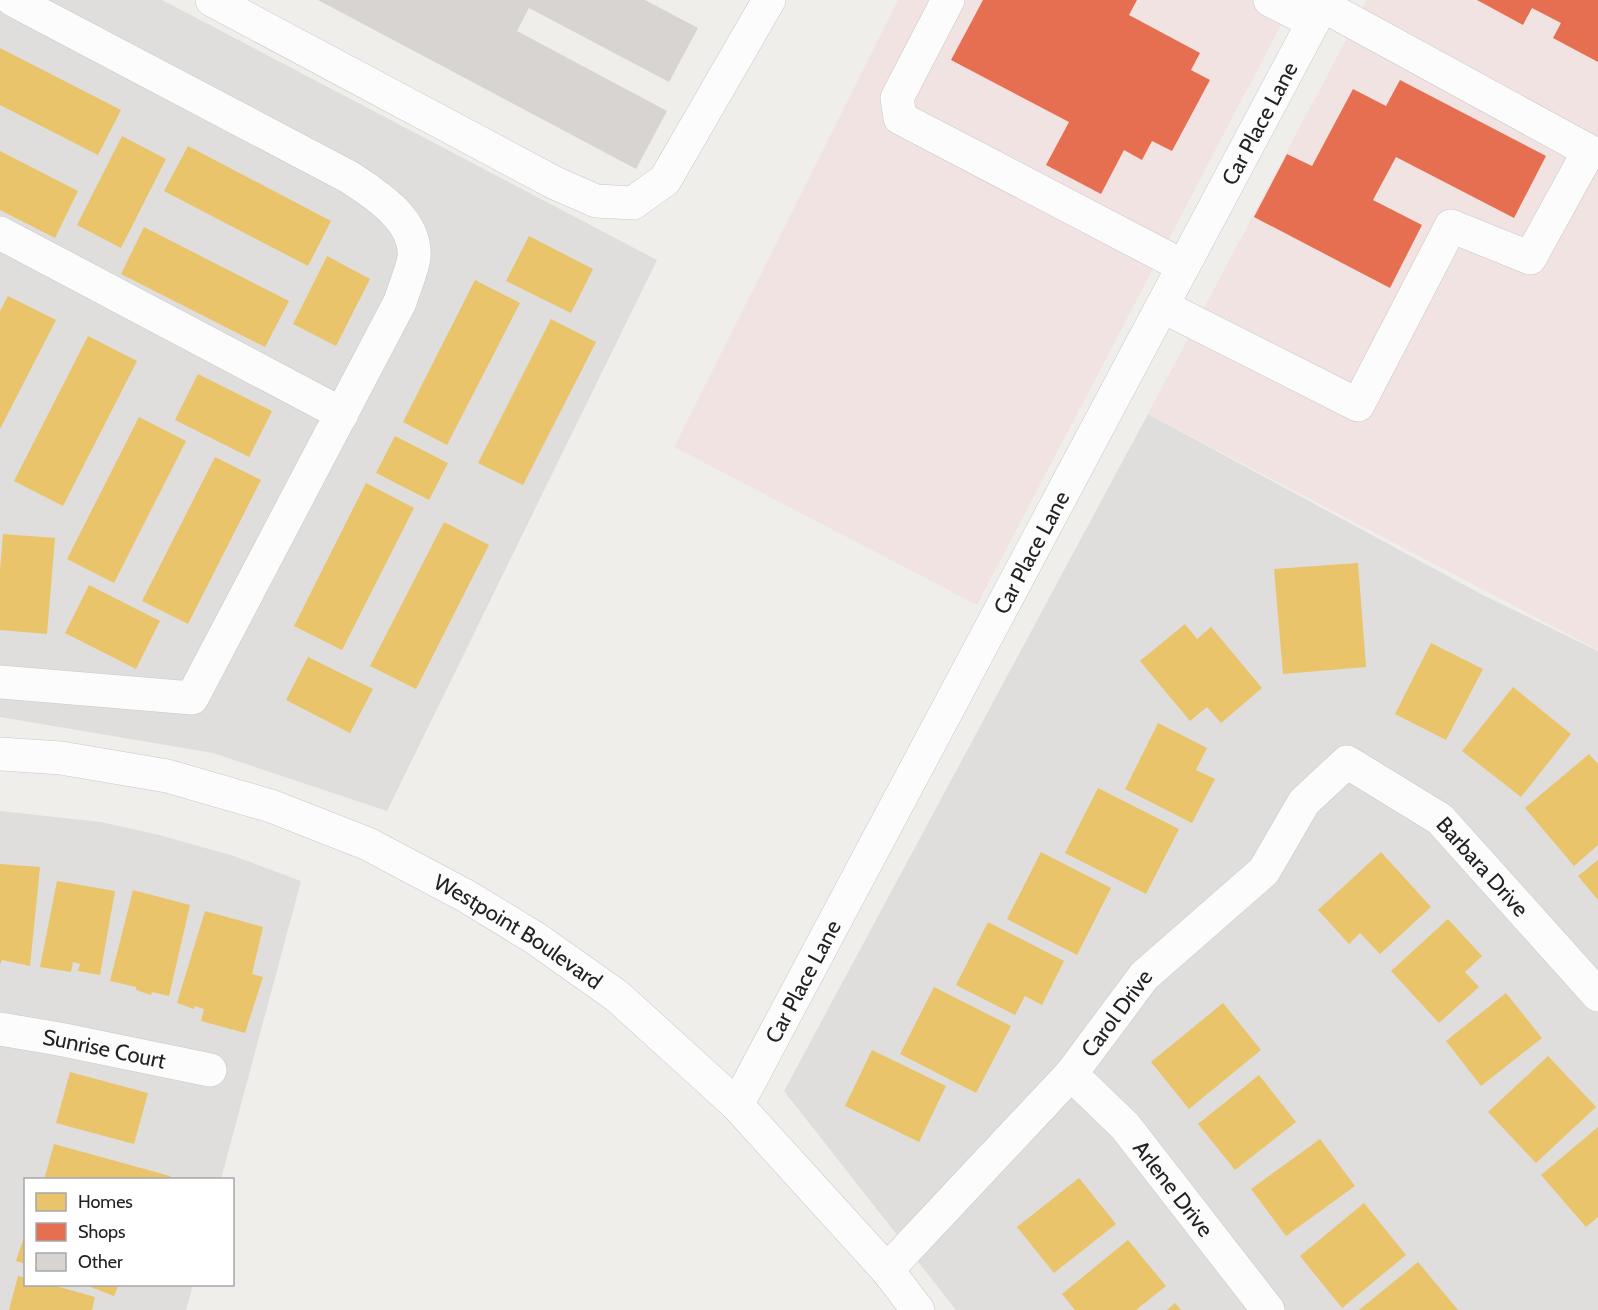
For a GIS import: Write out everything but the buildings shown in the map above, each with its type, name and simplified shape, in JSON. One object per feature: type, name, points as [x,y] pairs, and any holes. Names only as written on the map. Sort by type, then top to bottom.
[{"type":"street","points":[[0,682],[192,699],[400,303],[414,256],[410,237],[400,218],[382,199],[349,177],[14,0]]},
{"type":"street","points":[[225,6],[555,183],[596,201],[633,203],[665,180],[769,0]]},
{"type":"street","points":[[948,0],[897,98],[900,118],[1184,266]]},
{"type":"street","points":[[1162,306],[1358,405],[1451,226],[1530,258],[1589,151],[1320,9],[1270,0]]},
{"type":"street","name":"Car Place Lane","points":[[737,1105],[1320,9]]},
{"type":"street","points":[[0,233],[342,414]]},
{"type":"street","name":"Westpoint Boulevard","points":[[0,754],[61,758],[167,776],[271,806],[368,844],[466,896],[535,938],[617,996],[737,1105],[887,1270],[918,1310]]},
{"type":"street","name":"Barbara Drive","points":[[1347,762],[1440,819],[1598,995]]},
{"type":"street","name":"Carol Drive","points":[[887,1270],[1071,1074],[1143,976],[1264,871],[1304,802],[1347,762]]},
{"type":"street","name":"Sunrise Court","points":[[0,1029],[210,1070]]},
{"type":"street","name":"Arlene Drive","points":[[1071,1074],[1125,1126],[1268,1310]]},
{"type":"shaded area","points":[[0,0],[162,0],[657,260],[387,811],[213,753],[0,717]]},
{"type":"shaded area","points":[[898,0],[1294,0],[977,605],[674,447]]},
{"type":"shaded area","points":[[1367,0],[1598,0],[1598,650],[1148,414]]},
{"type":"shaded area","points":[[1148,414],[1481,594],[1598,651],[1598,1310],[956,1310],[784,1091]]},
{"type":"shaded area","points":[[0,811],[101,822],[159,835],[234,856],[301,881],[221,1178],[24,1178],[24,1286],[193,1286],[186,1310],[0,1310]]}]
